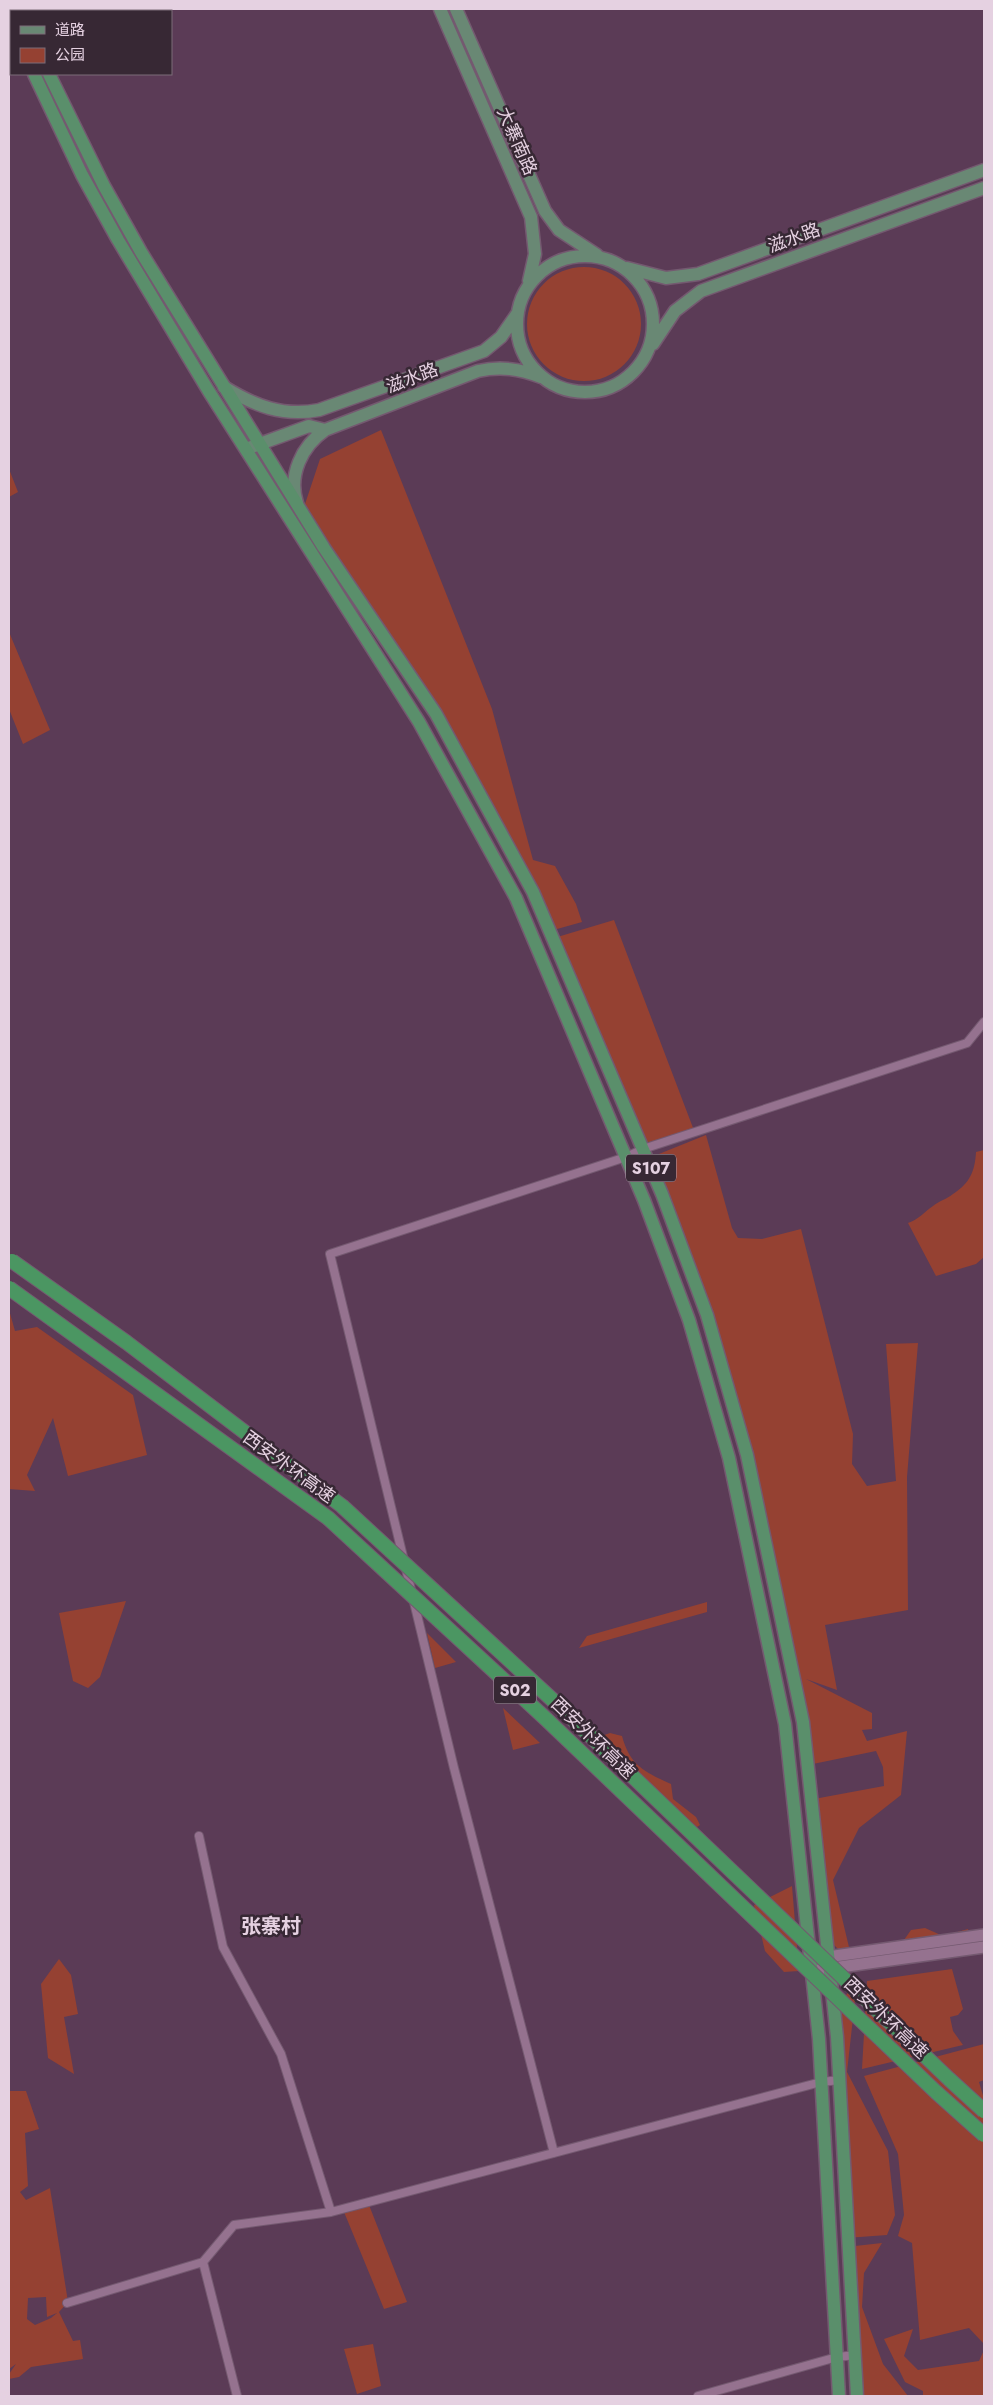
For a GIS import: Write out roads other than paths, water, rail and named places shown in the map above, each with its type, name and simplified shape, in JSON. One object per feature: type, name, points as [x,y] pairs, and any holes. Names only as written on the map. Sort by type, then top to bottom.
[{"type":"highway","name":"S107","points":[[34,75],[82,175],[118,240],[246,449],[419,722],[516,898],[626,1157],[689,1320],[729,1458],[785,1724],[811,1965],[821,2082],[839,2396]]},
{"type":"highway","name":"S107","points":[[50,75],[122,219],[324,548],[436,714],[533,892],[643,1149],[707,1315],[747,1455],[803,1722],[840,2080],[857,2396]]},
{"type":"highway","name":"西安外环高速","points":[[12,1261],[126,1342],[342,1506],[557,1704],[984,2111]]},
{"type":"highway","name":"西安外环高速","points":[[9,1288],[328,1518],[546,1719],[929,2086],[984,2135]]},
{"type":"main road","name":"大寨南路","points":[[440,9],[531,217],[535,254],[534,268],[524,291]]},
{"type":"main road","name":"大寨南路","points":[[456,9],[545,211],[559,230],[602,257]]},
{"type":"main road","name":"滋水路","points":[[622,266],[666,278],[690,276],[984,170]]},
{"type":"main road","name":"滋水路","points":[[644,359],[675,310],[701,291],[984,188]]},
{"type":"main road","points":[[580,255],[602,257],[622,266],[638,281],[649,300],[654,321],[651,343],[644,359],[626,379],[607,389],[584,393],[561,389],[541,377],[526,359],[517,337],[517,314],[524,291],[539,273],[559,260],[580,255]]},
{"type":"main road","name":"滋水路","points":[[224,387],[269,410],[296,413],[319,410],[484,351],[501,337],[517,314]]},
{"type":"main road","name":"滋水路","points":[[325,430],[484,370],[514,368],[541,377]]},
{"type":"main road","points":[[308,426],[319,410]]},
{"type":"main road","points":[[246,449],[308,426],[325,430]]},
{"type":"main road","points":[[297,504],[294,490],[298,462],[311,442],[325,430]]},
{"type":"main road","points":[[811,1965],[984,1935]]},
{"type":"main road","points":[[829,1962],[984,1947]]},
{"type":"street","points":[[554,2153],[454,1768],[330,1254],[967,1043],[984,1022]]},
{"type":"street","points":[[199,1836],[223,1947],[281,2054],[331,2212]]},
{"type":"street","points":[[67,2303],[203,2262],[234,2225],[331,2212],[821,2082],[840,2080]]},
{"type":"street","points":[[203,2262],[237,2396]]},
{"type":"street","points":[[698,2396],[837,2358],[856,2355]]},
{"type":"district","name":"张寨村","points":[[271,1926]]}]
